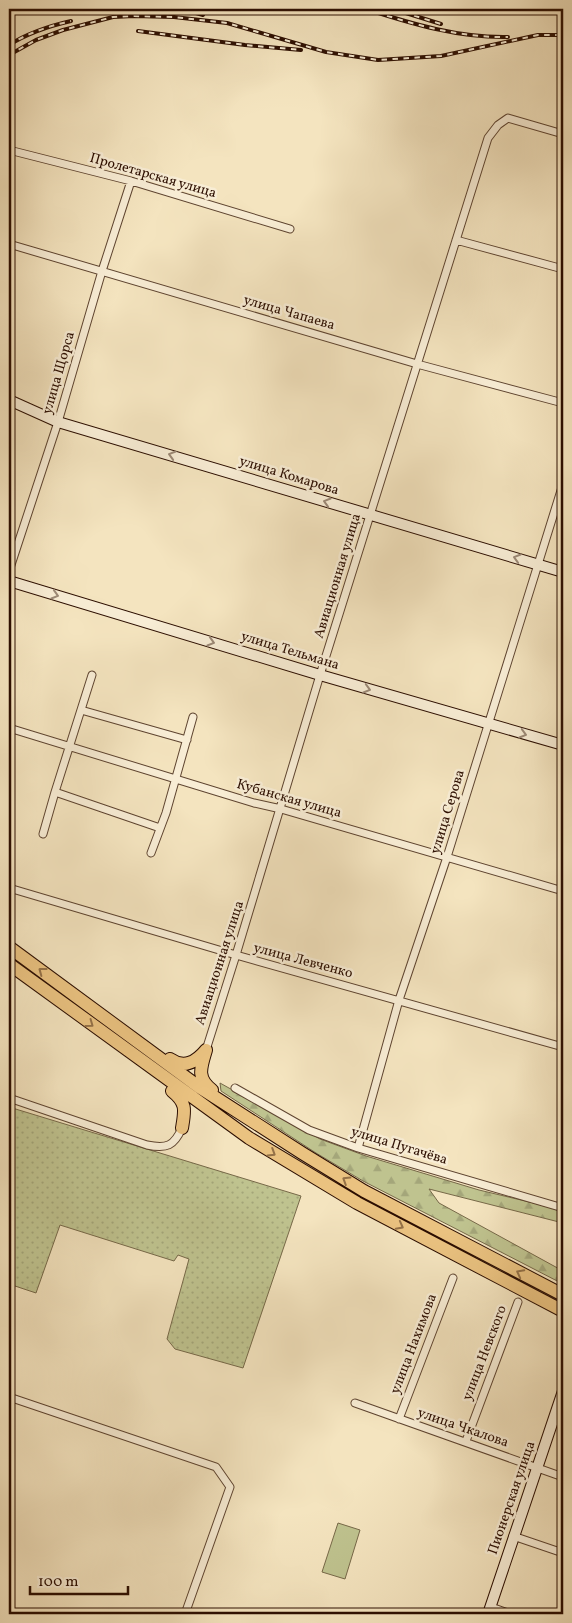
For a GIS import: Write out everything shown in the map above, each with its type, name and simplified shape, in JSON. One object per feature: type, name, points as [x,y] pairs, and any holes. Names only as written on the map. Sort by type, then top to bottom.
[{"type":"highway","points":[[9,947],[200,1087],[364,1191],[563,1295]]},
{"type":"highway","points":[[9,964],[249,1138],[357,1203],[563,1311]]},
{"type":"highway","points":[[65,1006],[65,1000],[68,996],[75,996]]},
{"type":"highway","points":[[141,1044],[156,1048],[173,1061],[184,1064],[200,1057],[206,1050]]},
{"type":"highway","points":[[206,1050],[201,1073],[205,1083],[245,1116]]},
{"type":"highway","points":[[144,1063],[147,1072],[182,1100],[185,1113],[182,1128]]},
{"type":"highway","points":[[182,1128],[191,1115],[200,1113],[229,1131],[249,1138]]},
{"type":"highway","points":[[357,1203],[368,1207],[372,1206],[373,1199],[364,1191]]},
{"type":"street","name":"Авиационная улица","points":[[206,1050],[416,364],[488,138],[498,125],[508,118],[563,134]]},
{"type":"street","name":"Пролетарская улица","points":[[9,150],[131,181],[290,229]]},
{"type":"street","name":"улица Щорса","points":[[9,571],[58,422],[102,271],[131,181]]},
{"type":"street","points":[[456,240],[563,269]]},
{"type":"street","name":"улица Чапаева","points":[[9,244],[416,364],[563,403]]},
{"type":"street","name":"улица Комарова","points":[[9,400],[58,422],[563,572]]},
{"type":"street","name":"улица Серова","points":[[358,1148],[399,1000],[447,857],[563,484]]},
{"type":"street","name":"улица Тельмана","points":[[9,581],[563,746]]},
{"type":"street","points":[[43,834],[92,675]]},
{"type":"street","points":[[81,710],[187,740]]},
{"type":"street","points":[[150,853],[176,780],[193,717]]},
{"type":"street","name":"Кубанская улица","points":[[9,728],[176,780],[280,808],[563,891]]},
{"type":"street","points":[[55,792],[160,828]]},
{"type":"street","name":"улица Левченко","points":[[9,888],[563,1048]]},
{"type":"street","name":"улица Пугачёва","points":[[235,1088],[309,1130],[358,1148],[563,1208]]},
{"type":"street","points":[[9,1098],[147,1145],[165,1147],[173,1142],[182,1128]]},
{"type":"street","name":"улица Нахимова","points":[[398,1419],[453,1278]]},
{"type":"street","name":"улица Невского","points":[[466,1441],[518,1302]]},
{"type":"street","name":"Пионерская улица","points":[[489,1611],[562,1396]]},
{"type":"street","points":[[9,1397],[216,1467],[230,1487],[185,1614]]},
{"type":"street","name":"улица Чкалова","points":[[354,1403],[563,1476]]},
{"type":"street","points":[[514,1536],[563,1553]]},
{"type":"street","points":[[489,1611],[511,1614]]},
{"type":"green space","points":[[220,1083],[320,1139],[366,1156],[479,1190],[563,1210],[563,1223],[429,1189],[439,1203],[563,1271],[563,1284],[363,1181],[316,1153],[221,1091]]},
{"type":"green space","points":[[9,1107],[301,1196],[243,1368],[175,1349],[167,1339],[189,1259],[178,1255],[174,1261],[60,1225],[36,1293],[9,1284]]},
{"type":"green space","points":[[338,1523],[360,1530],[345,1579],[322,1572]]},
{"type":"railway","points":[[182,9],[203,15]]},
{"type":"railway","points":[[366,9],[418,25],[454,33],[508,37]]},
{"type":"railway","points":[[393,9],[441,24]]},
{"type":"railway","points":[[9,55],[36,40],[63,30],[113,17],[134,16],[174,17],[227,23],[326,52],[378,60],[441,56],[538,35],[563,35]]},
{"type":"railway","points":[[9,45],[39,30],[71,21]]},
{"type":"railway","points":[[138,31],[245,45],[301,50]]}]
